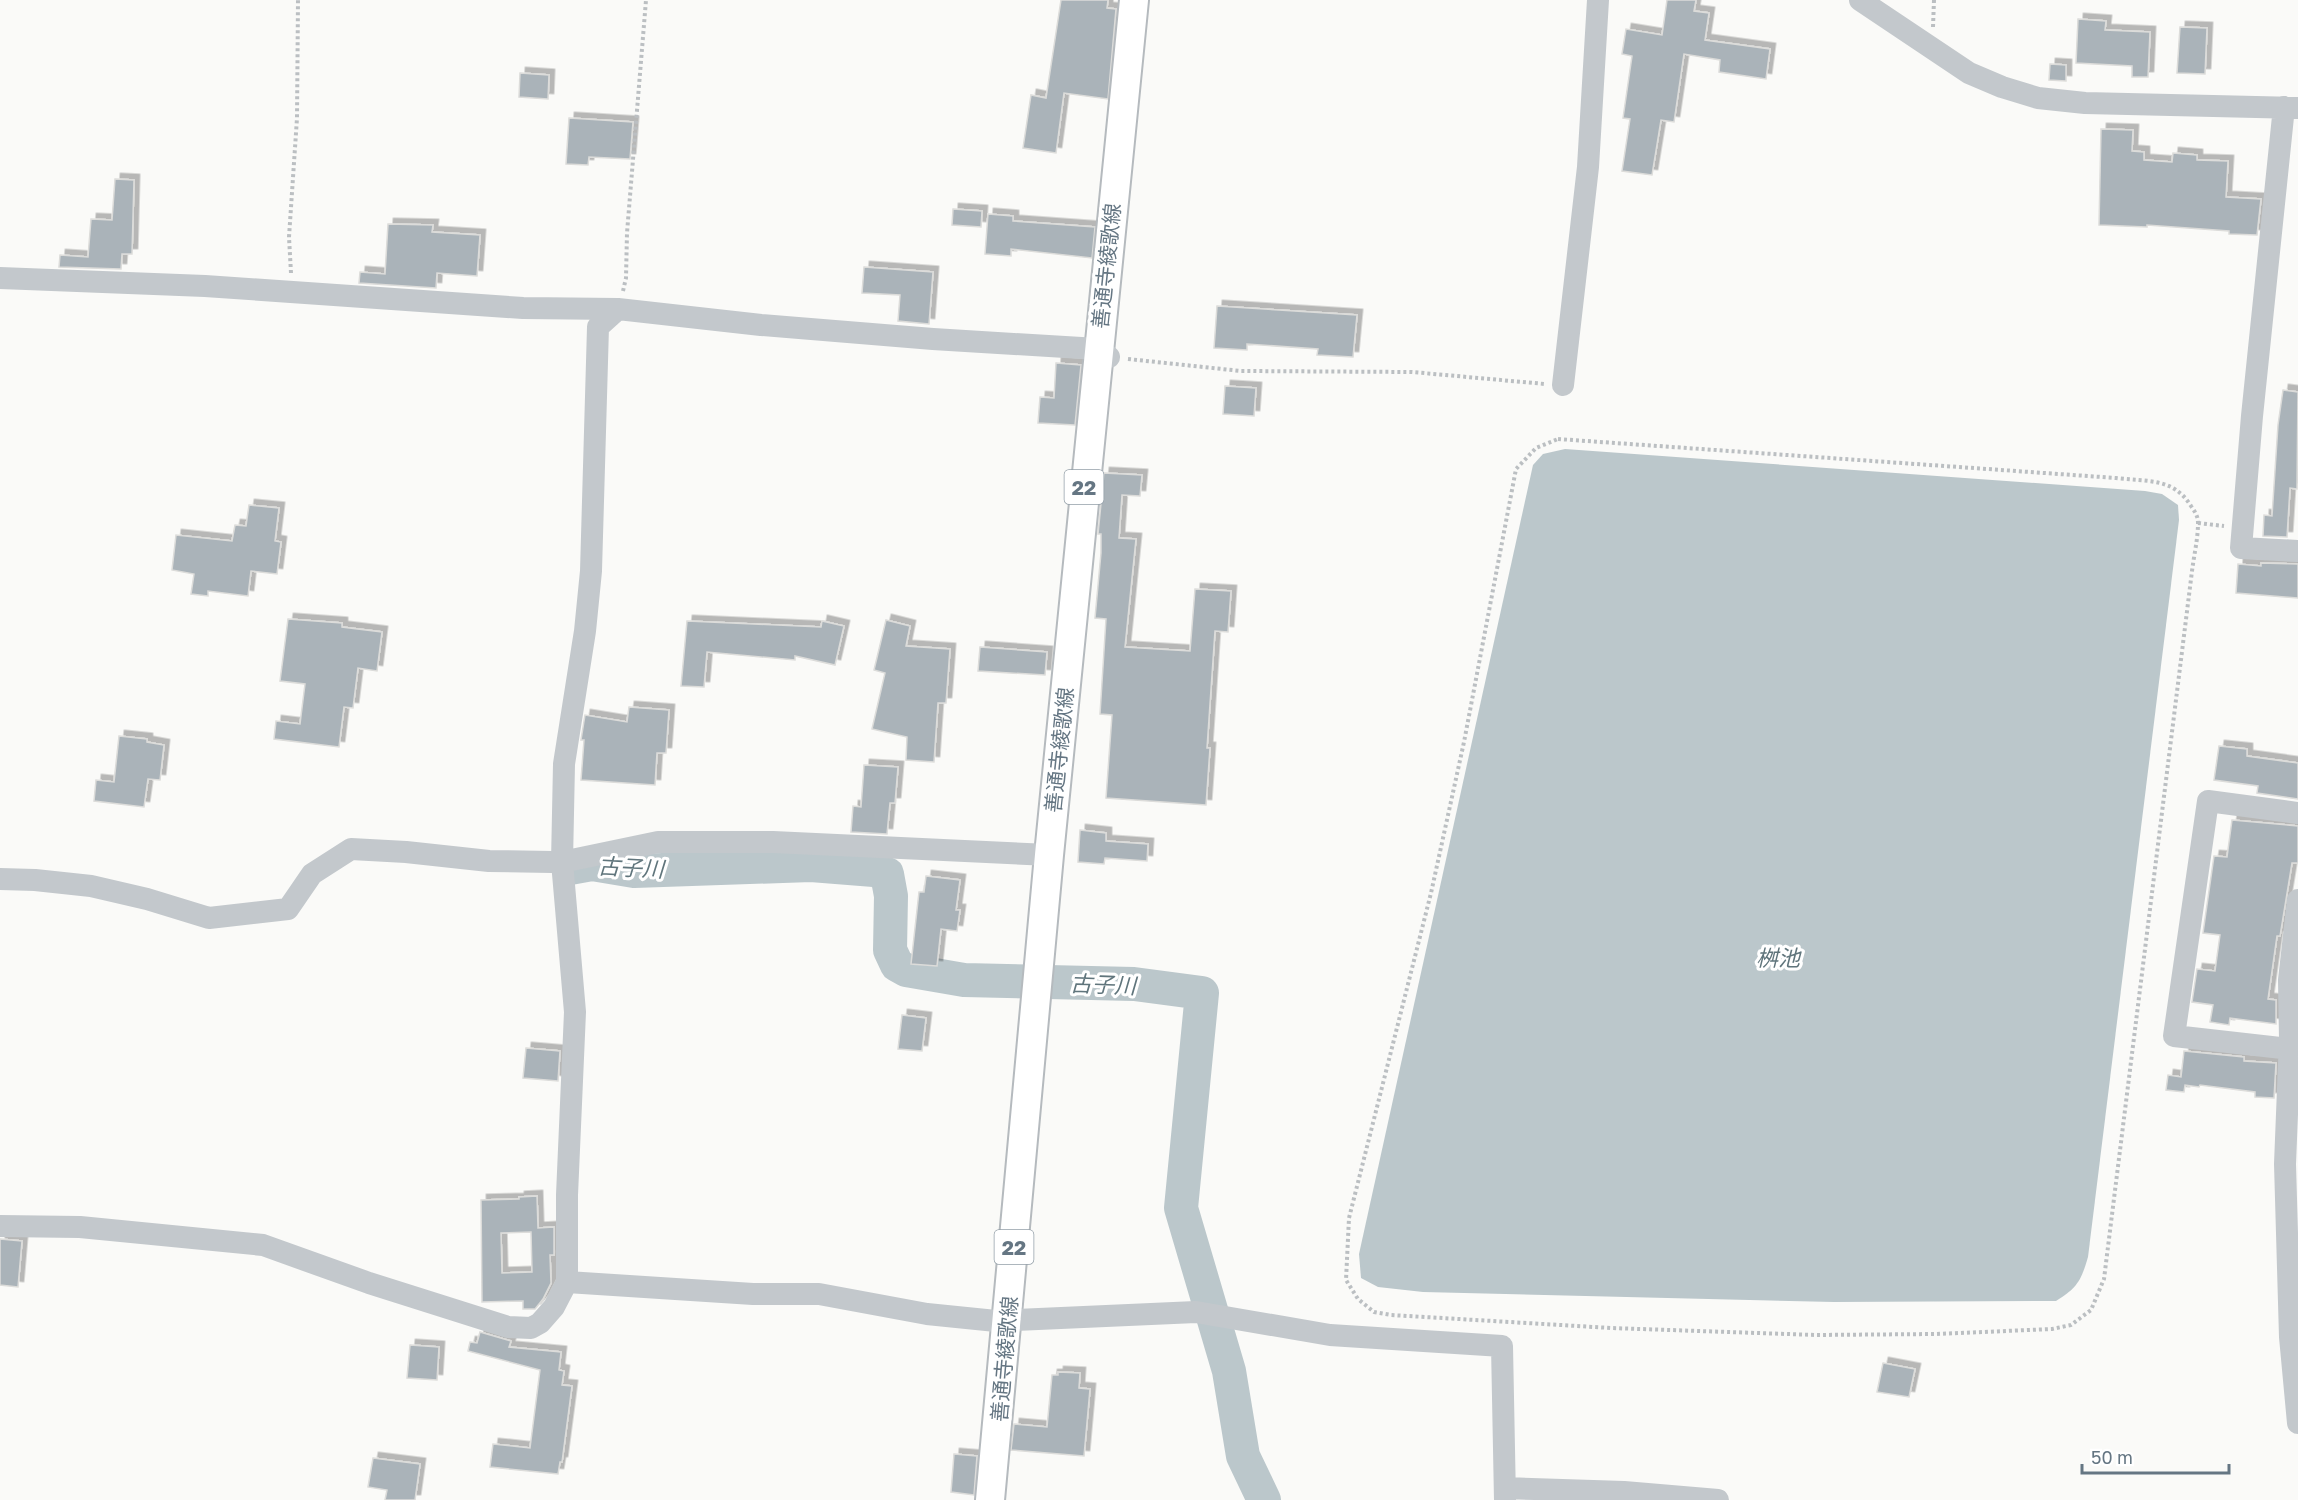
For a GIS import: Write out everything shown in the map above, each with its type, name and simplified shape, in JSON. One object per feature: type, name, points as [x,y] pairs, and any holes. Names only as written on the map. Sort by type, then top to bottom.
[{"type":"main road","name":"善通寺綾歌線","points":[[990,1500],[1049,855],[1104,353],[1134,0]]},
{"type":"street","points":[[1563,385],[1588,167],[1598,0]]},
{"type":"street","points":[[1860,0],[1970,73],[2002,87],[2038,98],[2085,103],[2291,107],[2252,416],[2241,548],[2298,551]]},
{"type":"street","points":[[0,278],[84,279],[523,309],[618,309],[761,325],[1104,353]]},
{"type":"street","points":[[0,1226],[80,1227],[262,1245],[508,1328],[531,1328],[540,1323],[554,1307],[567,1282],[567,1195],[575,1012],[562,862],[564,764],[585,631],[591,571],[598,327],[618,309]]},
{"type":"street","points":[[2293,1042],[2174,1036],[2208,801],[2298,813]]},
{"type":"street","points":[[0,879],[92,886],[147,899],[209,918],[288,909],[312,874],[351,849],[489,861],[562,862],[658,842],[773,842],[1049,855]]},
{"type":"street","points":[[2298,900],[2289,980],[2293,1042],[2285,1164],[2290,1337],[2298,1423]]},
{"type":"street","points":[[567,1282],[753,1294],[819,1294],[927,1314],[1007,1320],[1196,1312],[1330,1335],[1502,1346],[1505,1494],[1624,1492],[1718,1500]]},
{"type":"path","points":[[293,292],[289,237],[297,118],[298,0]]},
{"type":"path","points":[[618,309],[626,278],[627,233],[646,0]]},
{"type":"path","points":[[1104,353],[1241,371],[1412,372],[1563,385]]},
{"type":"path","points":[[1558,439],[2116,478],[2175,487],[2191,505],[2198,523],[2104,1279],[2091,1310],[2071,1324],[2052,1329],[1937,1334],[1816,1335],[1611,1328],[1391,1315],[1374,1312],[1358,1299],[1347,1280],[1349,1218],[1431,893],[1464,742],[1516,469],[1536,448],[1558,439]]},
{"type":"path","points":[[2198,523],[2222,526]]},
{"type":"water","name":"桝池","points":[[1565,449],[2145,491],[2162,494],[2178,505],[2179,520],[2088,1257],[2077,1283],[2056,1301],[1834,1302],[1423,1292],[1378,1287],[1361,1278],[1359,1254],[1533,465],[1543,454]]},
{"type":"building","points":[[1061,0],[1108,0],[1107,8],[1116,9],[1108,99],[1064,93],[1056,153],[1023,148],[1031,95],[1046,98]]},
{"type":"building","points":[[1667,0],[1696,0],[1694,11],[1709,13],[1705,40],[1770,49],[1766,79],[1719,72],[1720,60],[1684,54],[1674,122],[1661,120],[1652,175],[1622,171],[1630,119],[1623,118],[1632,56],[1622,54],[1626,29],[1662,35]]},
{"type":"building","points":[[2078,19],[2106,21],[2105,30],[2150,32],[2148,77],[2132,77],[2132,66],[2076,63]]},
{"type":"building","points":[[2180,27],[2207,28],[2205,74],[2177,73]]},
{"type":"building","points":[[2050,64],[2066,65],[2066,81],[2049,80]]},
{"type":"building","points":[[520,73],[549,75],[548,99],[519,97]]},
{"type":"building","points":[[569,118],[633,122],[630,159],[589,157],[588,165],[566,164]]},
{"type":"building","points":[[2101,129],[2133,130],[2132,151],[2144,152],[2144,160],[2172,162],[2173,153],[2197,155],[2197,160],[2228,161],[2226,197],[2261,199],[2257,235],[2147,225],[2147,227],[2099,225]]},
{"type":"building","points":[[115,179],[134,180],[132,254],[122,254],[121,269],[59,267],[60,255],[88,257],[91,219],[112,220]]},
{"type":"building","points":[[953,209],[982,211],[981,227],[952,225]]},
{"type":"building","points":[[988,214],[1013,216],[1013,221],[1095,227],[1092,258],[1011,249],[1011,256],[985,254]]},
{"type":"building","points":[[388,224],[433,225],[432,232],[480,235],[477,276],[437,273],[436,288],[359,283],[360,272],[385,274]]},
{"type":"building","points":[[864,267],[933,272],[929,324],[898,321],[900,295],[862,293]]},
{"type":"building","points":[[1217,306],[1357,315],[1353,357],[1317,355],[1318,349],[1247,344],[1247,350],[1214,348]]},
{"type":"building","points":[[1056,363],[1081,365],[1075,425],[1038,423],[1040,397],[1054,398]]},
{"type":"building","points":[[1225,386],[1256,388],[1254,416],[1223,414]]},
{"type":"building","points":[[2283,390],[2298,392],[2297,489],[2290,488],[2287,537],[2263,536],[2264,515],[2272,516],[2278,425]]},
{"type":"building","points":[[1104,473],[1142,475],[1140,496],[1122,495],[1119,538],[1136,539],[1125,647],[1190,651],[1195,589],[1231,591],[1228,632],[1215,631],[1207,748],[1210,748],[1206,805],[1106,798],[1112,715],[1100,714],[1106,619],[1095,618],[1101,553],[1101,534],[1098,534]]},
{"type":"building","points":[[249,505],[279,508],[275,541],[281,542],[277,574],[251,571],[248,596],[208,591],[208,596],[191,594],[194,574],[172,570],[176,535],[232,541],[235,525],[246,526]]},
{"type":"building","points":[[2261,563],[2298,564],[2298,598],[2236,593],[2238,564],[2261,566]]},
{"type":"building","points":[[288,619],[342,623],[342,627],[382,632],[377,671],[358,668],[353,708],[344,707],[339,747],[274,739],[276,721],[300,724],[305,684],[280,681]]},
{"type":"building","points":[[886,620],[910,626],[906,646],[950,649],[946,703],[938,703],[934,762],[906,760],[907,737],[872,729],[885,673],[874,670]]},
{"type":"building","points":[[687,621],[821,627],[822,621],[844,626],[835,665],[795,656],[795,660],[707,652],[704,687],[681,686]]},
{"type":"building","points":[[980,647],[1047,652],[1045,675],[978,671]]},
{"type":"building","points":[[629,707],[669,710],[666,753],[657,753],[655,785],[581,780],[584,740],[581,740],[585,715],[627,722]]},
{"type":"building","points":[[119,736],[147,739],[147,742],[164,745],[160,780],[148,779],[144,807],[94,801],[96,780],[114,782]]},
{"type":"building","points":[[2219,746],[2247,749],[2247,756],[2298,763],[2298,799],[2257,793],[2258,786],[2214,780]]},
{"type":"building","points":[[864,765],[898,767],[895,803],[890,803],[887,834],[851,832],[853,806],[861,807]]},
{"type":"building","points":[[2232,820],[2298,826],[2298,863],[2292,863],[2280,936],[2277,936],[2268,999],[2276,1000],[2276,1024],[2230,1018],[2229,1025],[2210,1022],[2213,1005],[2192,1002],[2197,969],[2215,971],[2220,935],[2203,933],[2214,856],[2227,857]]},
{"type":"building","points":[[1080,830],[1106,833],[1106,841],[1148,844],[1147,861],[1105,858],[1104,864],[1078,862]]},
{"type":"building","points":[[926,876],[960,880],[956,910],[960,910],[957,931],[941,929],[937,966],[911,964],[919,892],[924,892]]},
{"type":"building","points":[[902,1015],[926,1018],[922,1051],[898,1049]]},
{"type":"building","points":[[526,1048],[560,1051],[558,1081],[523,1078]]},
{"type":"building","points":[[2184,1051],[2244,1057],[2244,1061],[2276,1063],[2274,1098],[2255,1097],[2255,1092],[2200,1085],[2199,1087],[2185,1085],[2184,1092],[2166,1090],[2168,1075],[2181,1077]]},
{"type":"building","points":[[537,1196],[538,1228],[554,1227],[554,1255],[550,1255],[551,1283],[535,1309],[523,1309],[523,1301],[482,1302],[481,1200],[519,1199],[519,1197]],"holes":[[[531,1232],[532,1272],[502,1273],[501,1233]]]},
{"type":"building","points":[[0,1239],[22,1241],[18,1287],[0,1285]]},
{"type":"building","points":[[480,1332],[511,1341],[509,1347],[561,1352],[559,1370],[564,1371],[562,1385],[572,1386],[562,1462],[560,1462],[558,1474],[490,1467],[493,1444],[530,1448],[540,1370],[468,1351],[470,1342],[477,1343]]},
{"type":"building","points":[[410,1345],[439,1347],[437,1380],[407,1378]]},
{"type":"building","points":[[1883,1363],[1915,1369],[1909,1397],[1877,1392]]},
{"type":"building","points":[[1058,1372],[1080,1373],[1079,1388],[1090,1389],[1084,1456],[1011,1450],[1014,1424],[1047,1427],[1052,1375],[1058,1375]]},
{"type":"building","points":[[954,1454],[977,1456],[974,1495],[951,1492]]},
{"type":"building","points":[[373,1458],[420,1464],[415,1500],[385,1500],[387,1490],[368,1487]]},
{"type":"waterway","name":"古子川","points":[[570,868],[592,864],[634,871],[811,865],[874,870],[887,874],[891,896],[890,950],[897,965],[906,970],[964,980],[1134,984],[1202,993],[1181,1208],[1229,1371],[1243,1456],[1264,1500]]}]
